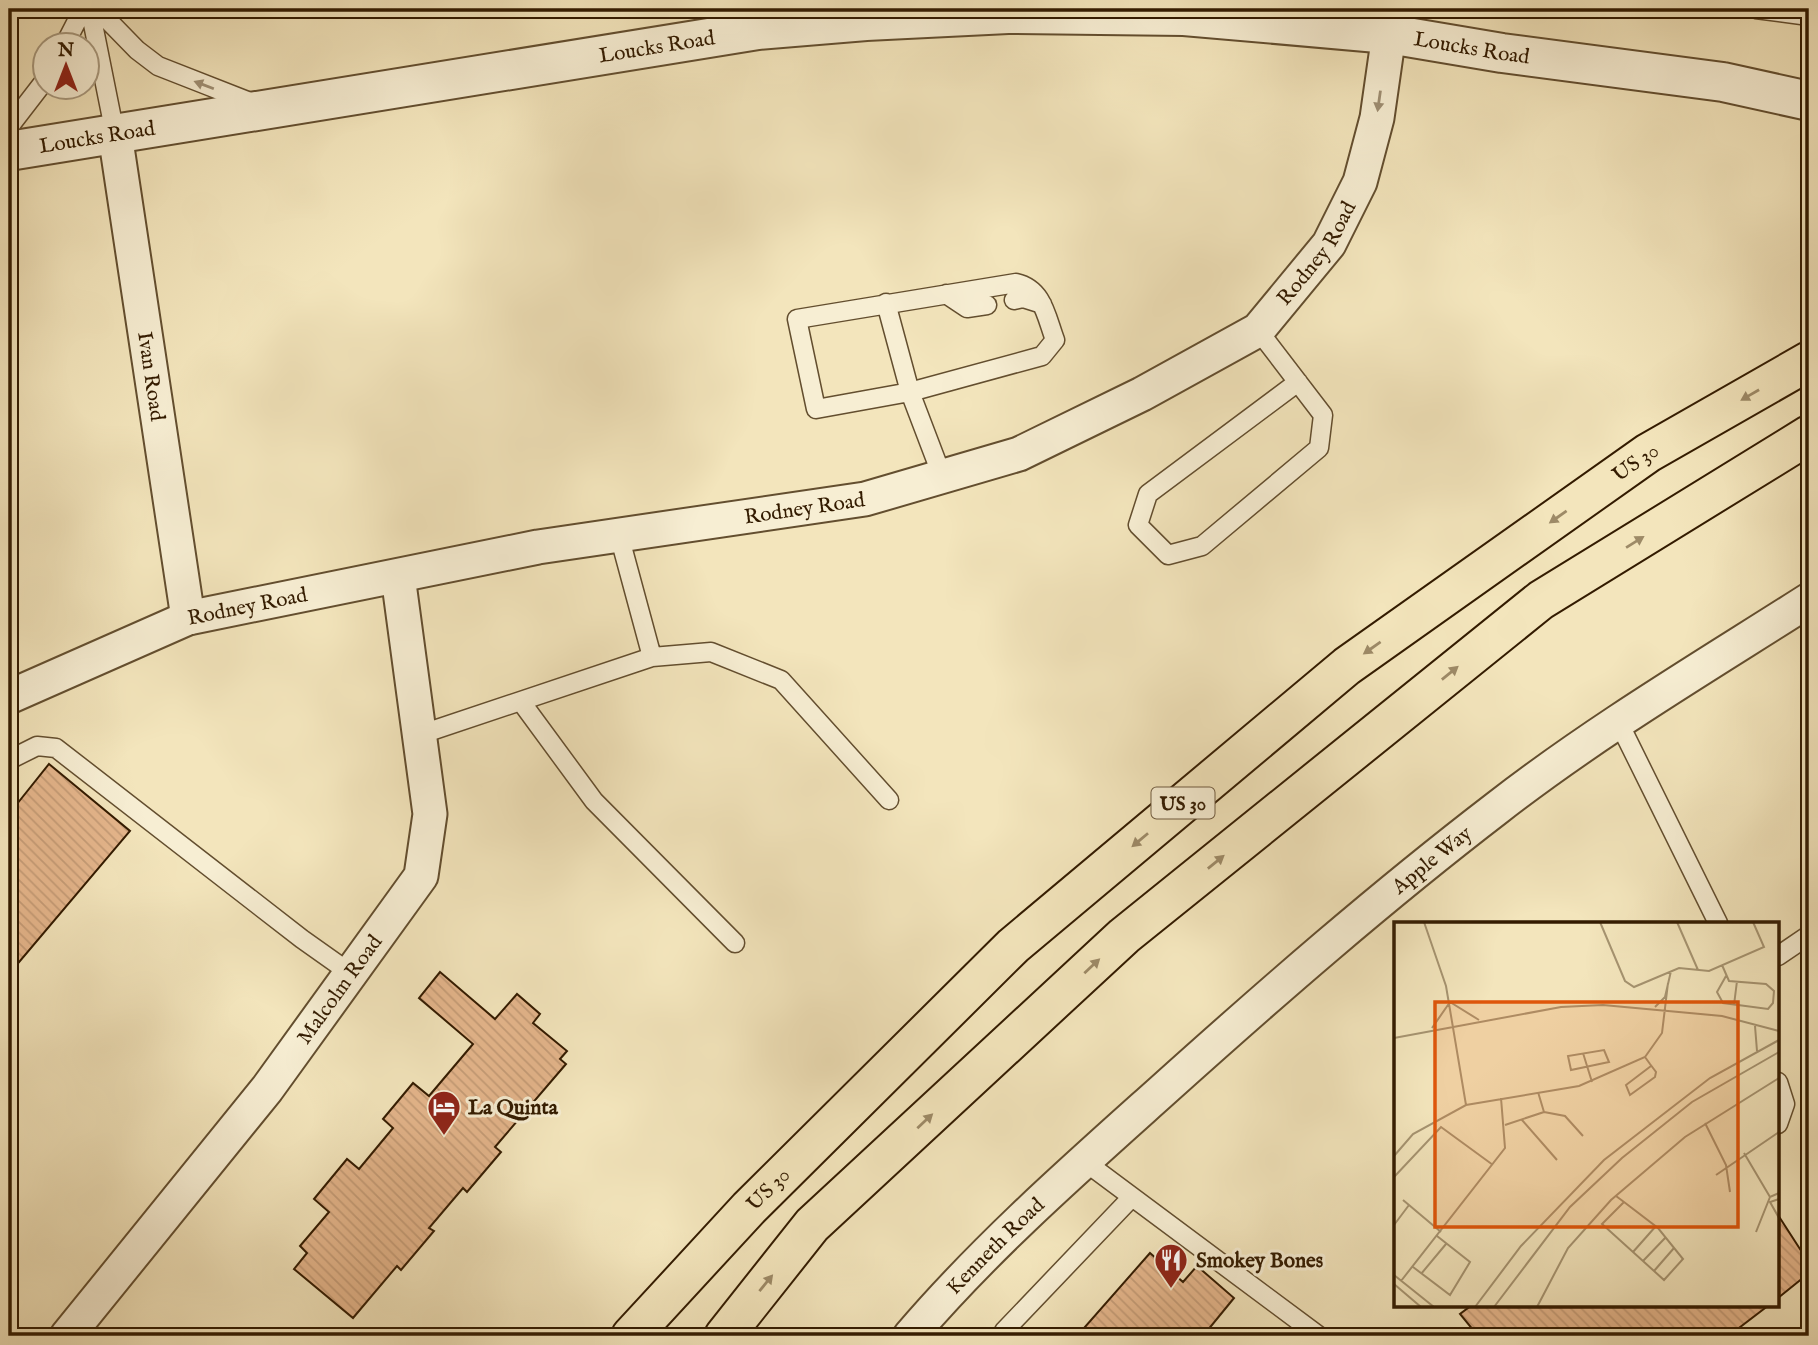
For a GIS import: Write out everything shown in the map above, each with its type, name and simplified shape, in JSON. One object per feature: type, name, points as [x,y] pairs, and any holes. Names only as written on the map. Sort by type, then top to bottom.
[{"type":"highway","name":"US 30","points":[[631,1336],[749,1208],[1013,946],[1347,666],[1648,453],[1809,361]]},
{"type":"highway","points":[[723,1336],[813,1226],[1124,936],[1541,600],[1809,435]]},
{"type":"street","name":"Loucks Road","points":[[9,152],[758,30],[1008,14],[1392,21],[1502,53],[1723,82],[1809,100]]},
{"type":"street","name":"Rodney Road","points":[[9,697],[188,618],[538,547],[864,499],[1019,454],[1142,394],[1258,330],[1329,244],[1360,182],[1377,118],[1392,21]]},
{"type":"street","name":"Ivan Road","points":[[115,134],[188,618]]},
{"type":"street","name":"Malcolm Road","points":[[68,1336],[267,1089],[421,876],[430,814],[398,576]]},
{"type":"street","name":"Apple Way","points":[[1084,1161],[1308,958],[1499,806],[1618,721],[1809,600]]},
{"type":"street","name":"Kenneth Road","points":[[910,1336],[941,1300],[1084,1161]]},
{"type":"lane","points":[[71,32],[83,9]]},
{"type":"lane","points":[[90,9],[115,134]]},
{"type":"lane","points":[[97,9],[137,50],[158,66],[268,109]]},
{"type":"lane","points":[[1756,9],[1799,13]]},
{"type":"lane","points":[[9,127],[32,97]]},
{"type":"lane","points":[[1016,283],[1027,286],[1039,296],[1055,340],[1042,356],[910,392],[816,409],[797,319],[946,294],[1016,283]]},
{"type":"lane","points":[[946,294],[967,308],[987,305]]},
{"type":"lane","points":[[1014,300],[1023,298],[1042,304]]},
{"type":"lane","points":[[886,303],[910,392],[942,476]]},
{"type":"lane","points":[[1258,330],[1323,415],[1320,448],[1202,547],[1168,555],[1138,526],[1148,494],[1298,383]]},
{"type":"lane","points":[[619,535],[652,657]]},
{"type":"lane","points":[[419,735],[522,703],[652,657],[711,652],[781,680],[889,800]]},
{"type":"lane","points":[[522,703],[594,801],[735,943]]},
{"type":"lane","points":[[1618,721],[1718,922]]},
{"type":"lane","points":[[9,760],[37,746],[55,748],[350,973]]},
{"type":"lane","points":[[1780,955],[1809,935]]},
{"type":"lane","points":[[1780,1088],[1785,1104],[1780,1118]]},
{"type":"lane","points":[[1084,1161],[1319,1336]]},
{"type":"lane","points":[[1010,1336],[1004,1331],[1132,1197]]},
{"type":"building","points":[[49,764],[130,831],[9,974],[9,814]]},
{"type":"building","name":"La Quinta","points":[[440,972],[495,1019],[517,994],[540,1014],[533,1023],[567,1051],[560,1059],[566,1064],[495,1147],[501,1152],[467,1192],[463,1188],[429,1228],[434,1231],[401,1270],[397,1266],[353,1318],[294,1269],[307,1253],[300,1246],[329,1212],[314,1199],[347,1159],[359,1169],[393,1128],[383,1119],[413,1083],[429,1096],[473,1044],[419,998]]},
{"type":"building","points":[[1780,1218],[1809,1263],[1809,1273],[1780,1296]]},
{"type":"building","name":"Smokey Bones","points":[[1150,1253],[1183,1282],[1197,1266],[1234,1298],[1203,1336],[1077,1336]]},
{"type":"building","points":[[1471,1306],[1768,1306],[1739,1328],[1745,1336],[1478,1336],[1460,1314]]},
{"type":"place","name":"La Quinta","points":[[444,1137]]},
{"type":"place","name":"Smokey Bones","points":[[1171,1290]]}]
